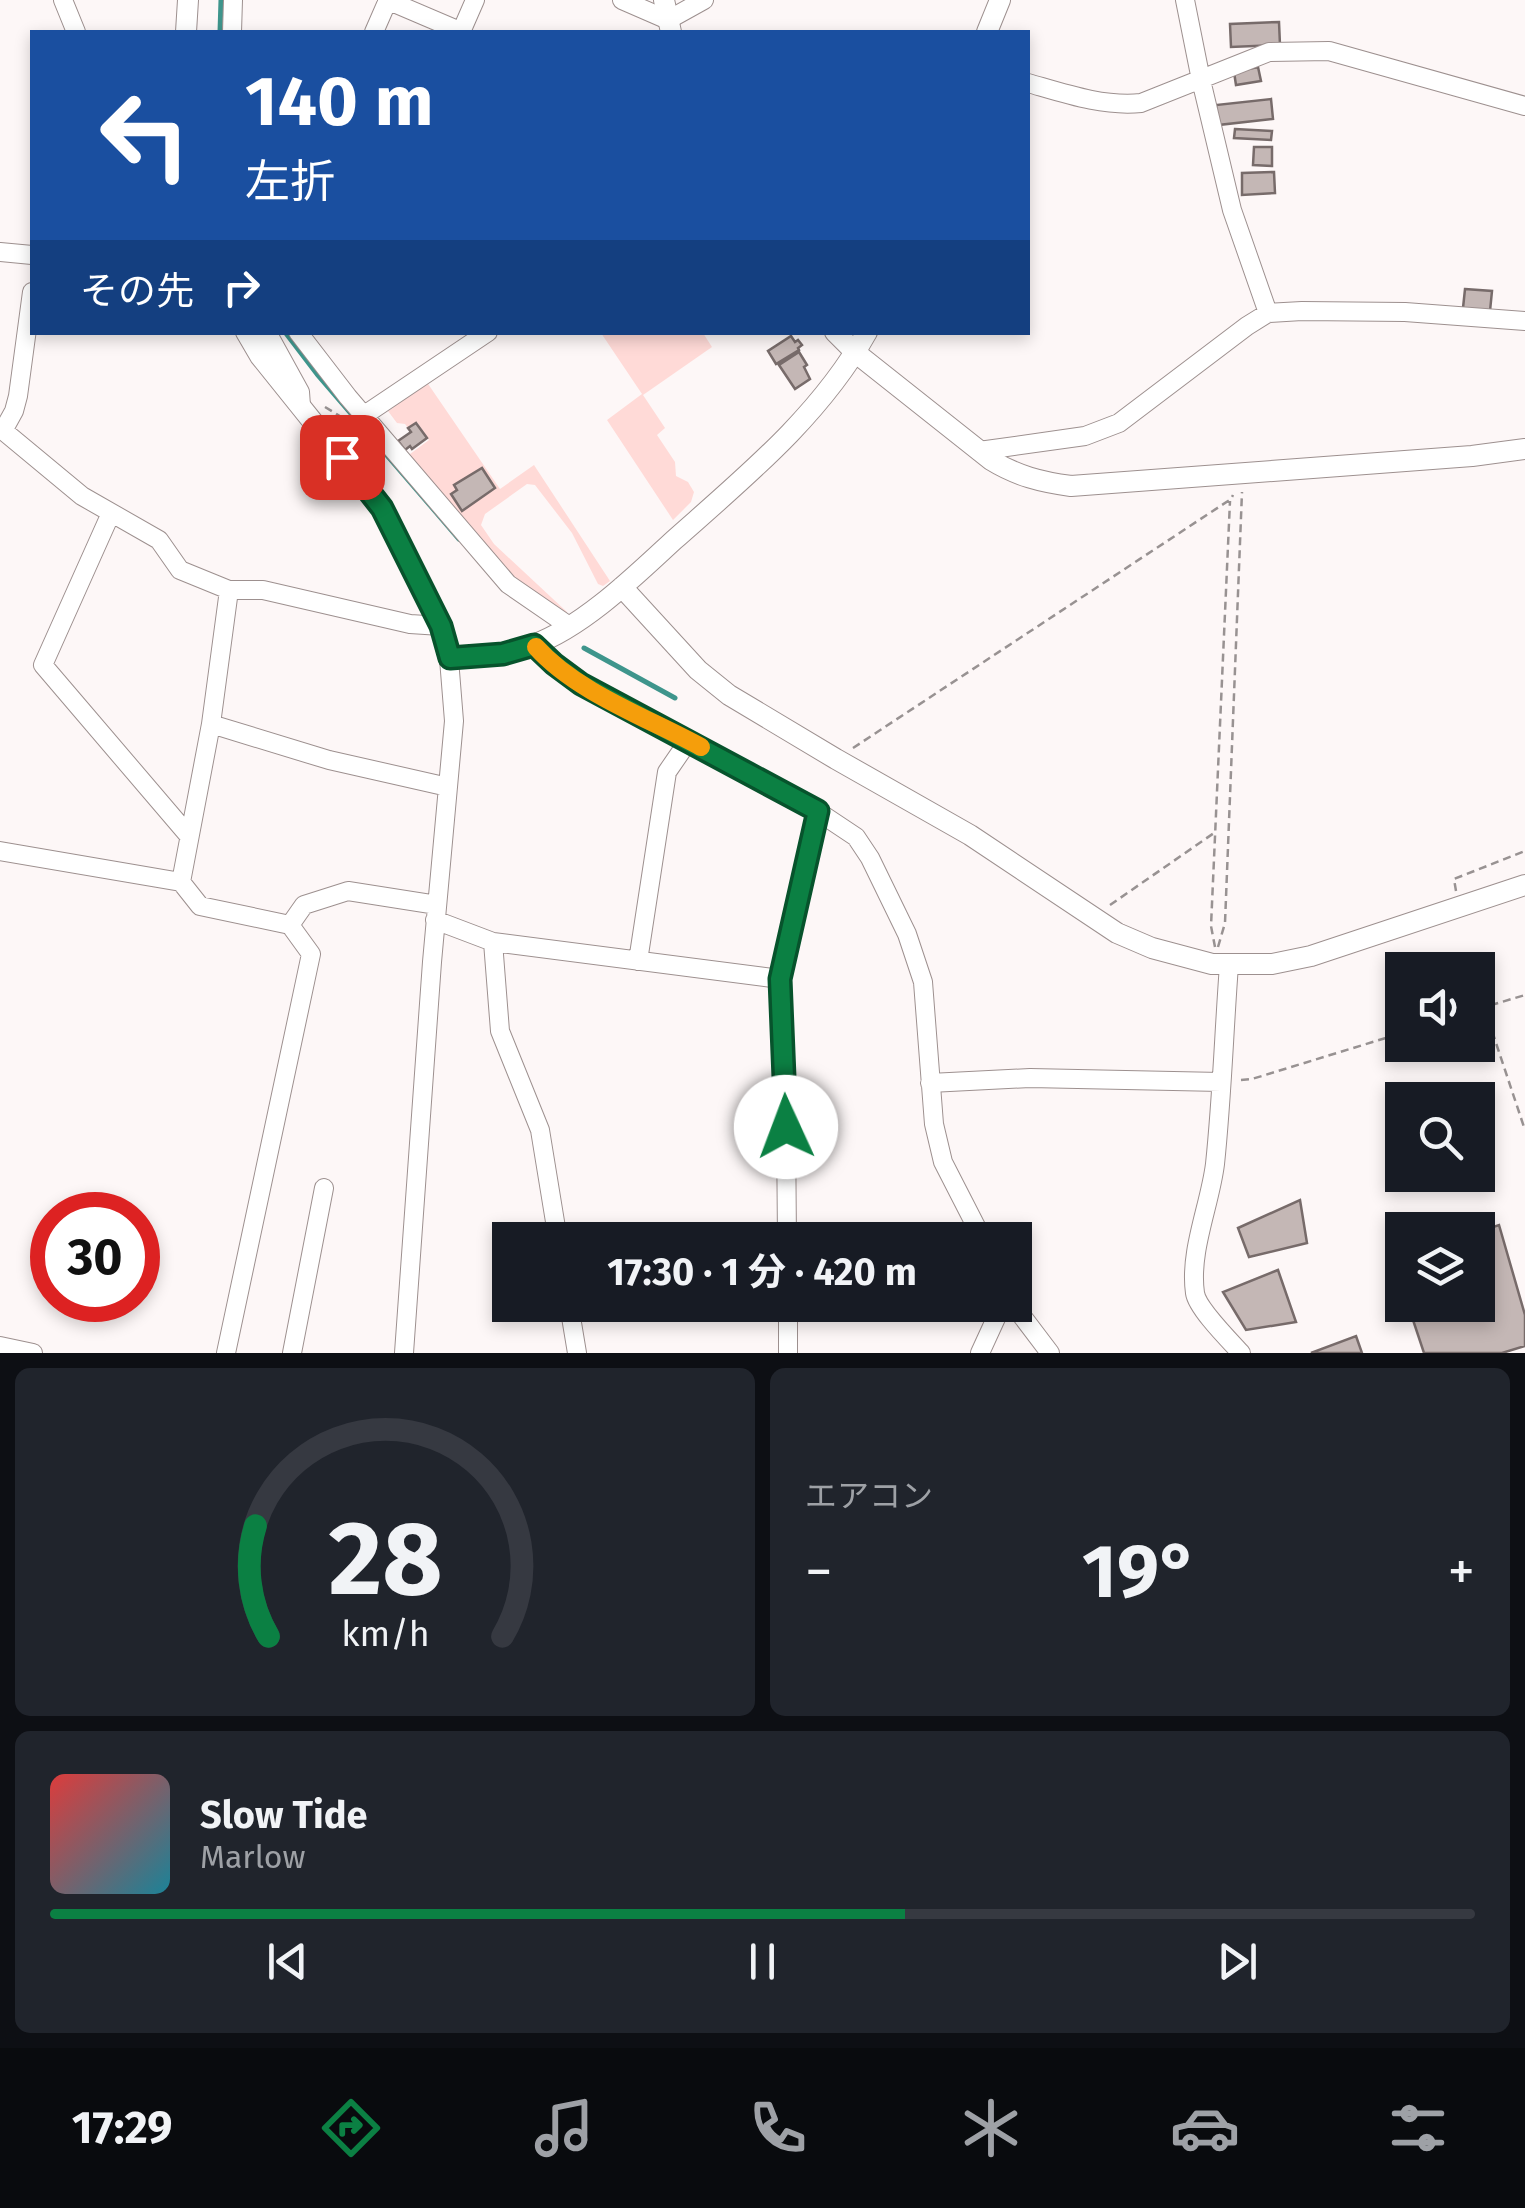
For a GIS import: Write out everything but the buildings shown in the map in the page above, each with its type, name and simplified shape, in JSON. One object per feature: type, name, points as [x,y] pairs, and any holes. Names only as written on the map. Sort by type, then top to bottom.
[{"type":"street","points":[[63,0],[75,30]]},
{"type":"street","points":[[232,30],[233,0]]},
{"type":"street","points":[[375,30],[388,0],[457,30]]},
{"type":"street","points":[[463,30],[475,0]]},
{"type":"street","points":[[622,0],[668,17],[704,0]]},
{"type":"street","points":[[988,30],[1000,0]]},
{"type":"street","points":[[1185,0],[1232,210],[1268,314]]},
{"type":"street","points":[[186,30],[190,3]]},
{"type":"street","points":[[1030,84],[1124,105],[1141,104],[1270,52],[1329,51],[1525,106]]},
{"type":"street","points":[[0,252],[30,255]]},
{"type":"street","points":[[30,307],[18,396],[12,416],[1,430],[82,496],[159,540],[180,570],[229,590],[263,590],[410,624],[441,626]]},
{"type":"street","points":[[979,451],[1085,436],[1119,423],[1268,314],[1404,312],[1525,321]]},
{"type":"street","points":[[248,335],[260,356],[382,508],[441,626],[450,658],[454,722],[404,1353]]},
{"type":"street","points":[[270,335],[300,392],[302,406]]},
{"type":"street","points":[[300,335],[508,584],[570,626]]},
{"type":"street","points":[[364,416],[480,335]]},
{"type":"street","points":[[838,335],[979,451],[1030,480],[1070,486],[1242,475],[1525,448]]},
{"type":"street","points":[[450,658],[503,654],[534,645],[570,626],[622,588],[785,441],[856,353],[865,335]]},
{"type":"street","points":[[111,513],[43,665],[189,836]]},
{"type":"street","points":[[622,588],[698,670],[763,717],[970,835],[1117,933],[1152,948],[1212,964],[1272,964],[1311,956],[1525,885]]},
{"type":"street","points":[[180,882],[211,724],[229,590]]},
{"type":"street","points":[[534,645],[581,684],[818,811],[856,837],[906,934],[923,982],[934,1124],[943,1162],[974,1222]]},
{"type":"street","points":[[211,724],[329,760],[448,787]]},
{"type":"street","points":[[638,960],[668,772],[689,740]]},
{"type":"street","points":[[787,1222],[780,979],[818,811]]},
{"type":"street","points":[[0,852],[180,882],[200,906],[290,925],[311,954],[226,1353]]},
{"type":"street","points":[[290,925],[304,906],[348,892],[436,912],[493,942],[780,979]]},
{"type":"street","points":[[493,942],[500,1031],[540,1130],[555,1222]]},
{"type":"street","points":[[1228,965],[1214,1168],[1195,1264],[1195,1296],[1240,1353]]},
{"type":"street","points":[[930,1083],[1030,1078],[1221,1082]]},
{"type":"street","points":[[292,1353],[324,1188]]},
{"type":"street","points":[[572,1322],[578,1353]]},
{"type":"street","points":[[788,1322],[788,1353]]},
{"type":"street","points":[[980,1353],[994,1322]]},
{"type":"street","points":[[1022,1322],[1032,1353]]},
{"type":"street","points":[[1027,1322],[1050,1353]]},
{"type":"street","points":[[0,1346],[33,1353]]},
{"type":"path","points":[[1242,475],[1225,923],[1216,952],[1211,926],[1230,499],[1242,475]]},
{"type":"path","points":[[836,759],[1230,499]]},
{"type":"path","points":[[1093,917],[1215,832]]},
{"type":"path","points":[[1459,907],[1454,879],[1525,851]]},
{"type":"path","points":[[1495,1004],[1525,995]]},
{"type":"path","points":[[1221,1082],[1252,1079],[1385,1038]]},
{"type":"path","points":[[1495,1040],[1525,1130]]},
{"type":"shaded area","points":[[602,335],[704,335],[712,347],[643,395],[665,428],[657,435],[675,462],[676,476],[688,482],[694,492],[691,502],[673,520],[607,420],[642,394]]},
{"type":"shaded area","points":[[424,378],[500,489],[534,465],[610,581],[603,586],[598,584],[572,533],[535,485],[527,484],[485,514],[481,525],[494,544],[566,615],[509,577],[406,457],[429,440],[417,422],[408,428],[397,423],[388,411],[393,408],[390,403]]},
{"type":"waterway","points":[[220,30],[221,0]]},
{"type":"waterway","points":[[287,335],[459,539]]},
{"type":"waterway","points":[[584,648],[675,698]]},
{"type":"slow traffic","points":[[536,647],[581,684],[701,747]]},
{"type":"route","points":[[342,457],[382,508],[441,626],[450,658],[503,654],[534,645],[581,684],[818,811],[780,979],[786,1127]]}]
